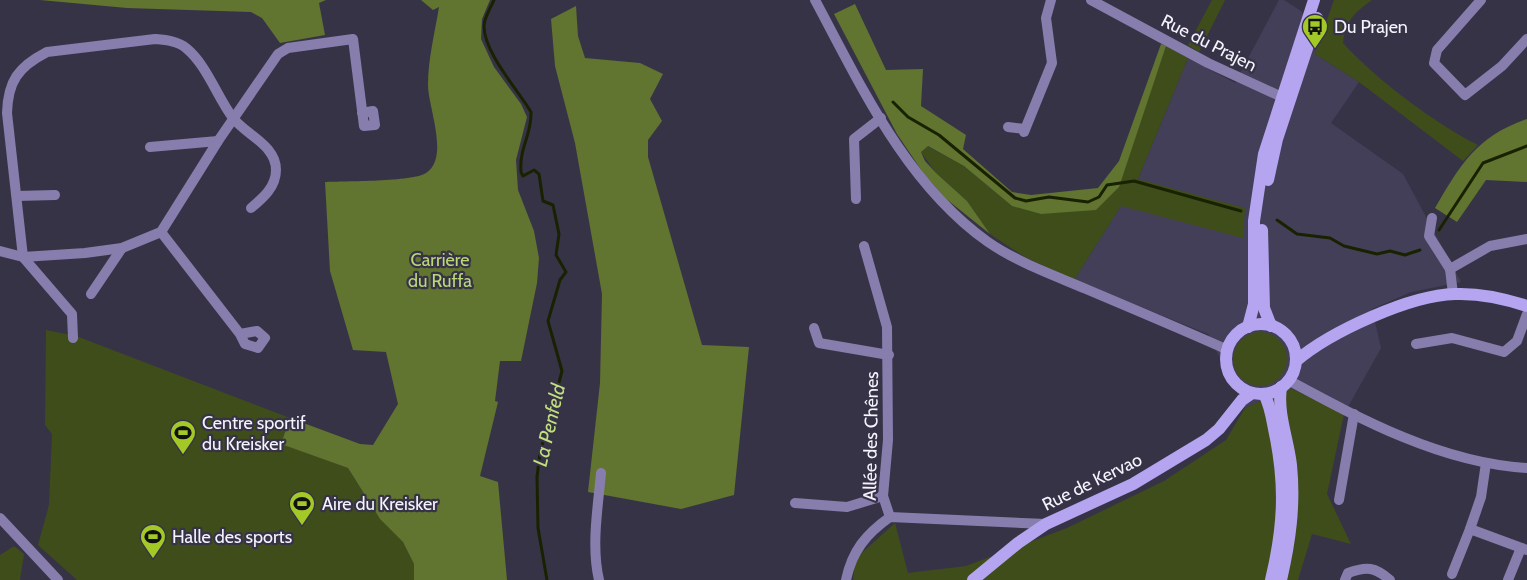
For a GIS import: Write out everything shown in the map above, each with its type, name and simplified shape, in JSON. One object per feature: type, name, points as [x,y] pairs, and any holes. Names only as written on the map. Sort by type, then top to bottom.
[{"type":"main road","points":[[1248,327],[1254,304],[1252,252],[1257,196],[1264,154],[1314,0]]},
{"type":"main road","points":[[1318,343],[1290,339],[1271,326],[1264,308],[1261,246],[1265,193],[1277,140],[1322,0]]},
{"type":"main road","points":[[1281,580],[1289,544],[1293,503],[1291,464],[1280,406],[1285,384],[1296,361],[1318,343],[1396,308],[1453,294],[1500,297],[1527,306]]},
{"type":"main road","points":[[1228,419],[1235,384],[1228,370],[1228,350],[1238,333],[1248,327],[1271,326]]},
{"type":"main road","points":[[1290,339],[1296,361]]},
{"type":"main road","points":[[1235,384],[1258,394],[1270,408],[1282,475],[1282,524],[1270,580]]},
{"type":"main road","points":[[1258,394],[1285,384]]},
{"type":"main road","name":"Rue de Kervao","points":[[973,580],[1018,543],[1046,524],[1169,464],[1206,440],[1228,419],[1242,400],[1258,394]]},
{"type":"street","points":[[815,0],[881,118],[921,178],[962,221],[988,242],[1038,269],[1228,350]]},
{"type":"street","points":[[1008,127],[1025,130],[1052,63],[1046,18],[1051,0]]},
{"type":"street","name":"Rue du Prajen","points":[[1091,0],[1208,63],[1282,97]]},
{"type":"street","points":[[1482,0],[1437,50],[1434,63],[1465,95],[1502,66],[1527,39]]},
{"type":"street","points":[[73,338],[72,314],[23,257],[17,196],[3,114],[8,93],[16,75],[31,60],[47,52],[155,39],[170,41],[185,47],[195,58],[234,119],[268,149],[274,160],[273,183],[267,194],[251,208]]},
{"type":"street","points":[[0,251],[23,257],[122,248],[161,232],[218,141],[278,54],[288,48],[353,39],[362,113]]},
{"type":"street","points":[[856,198],[854,139],[881,118]]},
{"type":"street","points":[[150,147],[218,141]]},
{"type":"street","points":[[17,196],[55,195]]},
{"type":"street","points":[[1432,218],[1429,236],[1450,269],[1453,294]]},
{"type":"street","points":[[161,232],[240,334]]},
{"type":"street","points":[[1450,269],[1490,246],[1527,238]]},
{"type":"street","name":"Allée des Chênes","points":[[864,246],[887,327],[889,355],[883,496],[890,517]]},
{"type":"street","points":[[91,294],[122,248]]},
{"type":"street","points":[[1416,344],[1452,338],[1504,352],[1517,341],[1527,314]]},
{"type":"street","name":"Allée des Chênes","points":[[814,328],[819,343],[889,355]]},
{"type":"street","points":[[1285,384],[1429,448],[1486,463],[1527,468]]},
{"type":"street","points":[[1339,500],[1354,414]]},
{"type":"street","points":[[1452,574],[1480,497],[1486,463]]},
{"type":"street","points":[[599,580],[596,567],[596,533],[601,473]]},
{"type":"street","points":[[795,503],[847,507],[883,496]]},
{"type":"street","points":[[846,580],[850,561],[861,542],[890,517],[1046,524]]},
{"type":"street","points":[[0,518],[58,580]]},
{"type":"street","points":[[1470,529],[1524,549],[1508,580]]},
{"type":"street","points":[[1345,580],[1348,573],[1364,567],[1378,570],[1390,580]]},
{"type":"shaded area","points":[[1279,0],[1284,0],[1301,11],[1318,47],[1315,54],[1359,82],[1331,123],[1403,174],[1461,282],[1411,292],[1372,309],[1381,348],[1344,414],[1290,388],[1245,408],[1208,334],[1074,280],[1138,179],[1188,58],[1235,83]]},
{"type":"green space","points":[[40,0],[326,0],[319,3],[325,35],[280,43],[262,18],[251,12],[127,8]]},
{"type":"green space","name":"Carrière du Ruffa","points":[[421,0],[490,0],[482,19],[481,39],[494,67],[521,104],[527,117],[516,160],[518,190],[534,231],[539,258],[537,283],[521,361],[500,361],[495,401],[498,402],[480,476],[498,482],[507,580],[414,580],[414,564],[403,542],[380,519],[348,468],[281,444],[290,418],[360,444],[373,445],[398,404],[386,352],[353,350],[330,271],[325,182],[407,178],[426,173],[433,166],[437,144],[428,75],[439,7],[433,10]]},
{"type":"green space","points":[[1212,0],[1225,0],[1199,52],[1188,45]]},
{"type":"green space","points":[[1334,0],[1372,0],[1352,18],[1346,28],[1343,43],[1406,99],[1478,145],[1463,161],[1359,82],[1315,54]]},
{"type":"green space","points":[[855,4],[886,70],[923,69],[921,106],[966,135],[963,149],[1012,192],[1031,195],[1098,188],[1119,161],[1161,44],[1166,46],[1119,187],[1096,210],[1041,214],[1012,206],[964,166],[928,146],[921,152],[925,161],[967,201],[990,234],[945,198],[924,174],[897,134],[834,14]]},
{"type":"green space","points":[[576,6],[578,36],[585,58],[640,63],[663,74],[650,99],[662,121],[648,140],[648,157],[702,345],[749,347],[734,495],[681,509],[588,492],[600,383],[602,294],[575,143],[555,66],[551,19]]},
{"type":"green space","points":[[1166,46],[1188,58],[1138,179],[1245,208],[1243,238],[1121,206],[1074,280],[1025,257],[990,234],[967,201],[936,173],[921,152],[927,146],[964,166],[1012,206],[1096,210],[1136,133]]},
{"type":"green space","points":[[1527,119],[1527,182],[1486,180],[1457,222],[1435,208],[1462,165],[1482,143],[1509,126]]},
{"type":"green space","name":"Centre sportif du Kreisker","points":[[46,330],[76,336],[290,418],[282,444],[348,468],[380,519],[403,542],[414,564],[414,580],[77,580],[38,545],[49,505],[52,434],[45,425]]},
{"type":"green space","points":[[1260,332],[1270,334],[1279,340],[1285,349],[1287,359],[1285,369],[1279,378],[1270,384],[1260,386],[1250,384],[1241,378],[1235,369],[1233,359],[1235,349],[1241,340],[1250,334]]},
{"type":"green space","points":[[1290,388],[1344,414],[1327,494],[1351,544],[1312,534],[1298,580],[853,580],[855,559],[895,523],[908,573],[966,566],[1067,528],[1164,481],[1226,440],[1245,408]]},
{"type":"green space","points":[[14,546],[24,554],[20,580],[0,580],[0,555]]},
{"type":"waterway","name":"La Penfeld","points":[[494,0],[484,23],[485,37],[495,59],[531,112],[530,128],[522,155],[521,172],[523,176],[534,170],[539,174],[543,201],[553,205],[559,234],[556,255],[566,272],[560,280],[548,321],[562,371],[540,453],[537,477],[538,528],[547,580]]},
{"type":"waterway","points":[[893,102],[908,117],[939,135],[1015,198],[1026,201],[1049,197],[1088,202],[1099,197],[1107,185],[1134,181],[1241,211]]},
{"type":"waterway","points":[[1439,230],[1483,163],[1527,146]]},
{"type":"waterway","points":[[1277,220],[1297,234],[1330,238],[1344,246],[1377,254],[1390,251],[1405,255],[1420,250]]},
{"type":"place","name":"Du Prajen","points":[[1315,50]]},
{"type":"place","name":"Centre sportif du Kreisker","points":[[183,456]]},
{"type":"place","name":"Aire du Kreisker","points":[[302,527]]},
{"type":"place","name":"Halle des sports","points":[[153,560]]}]
